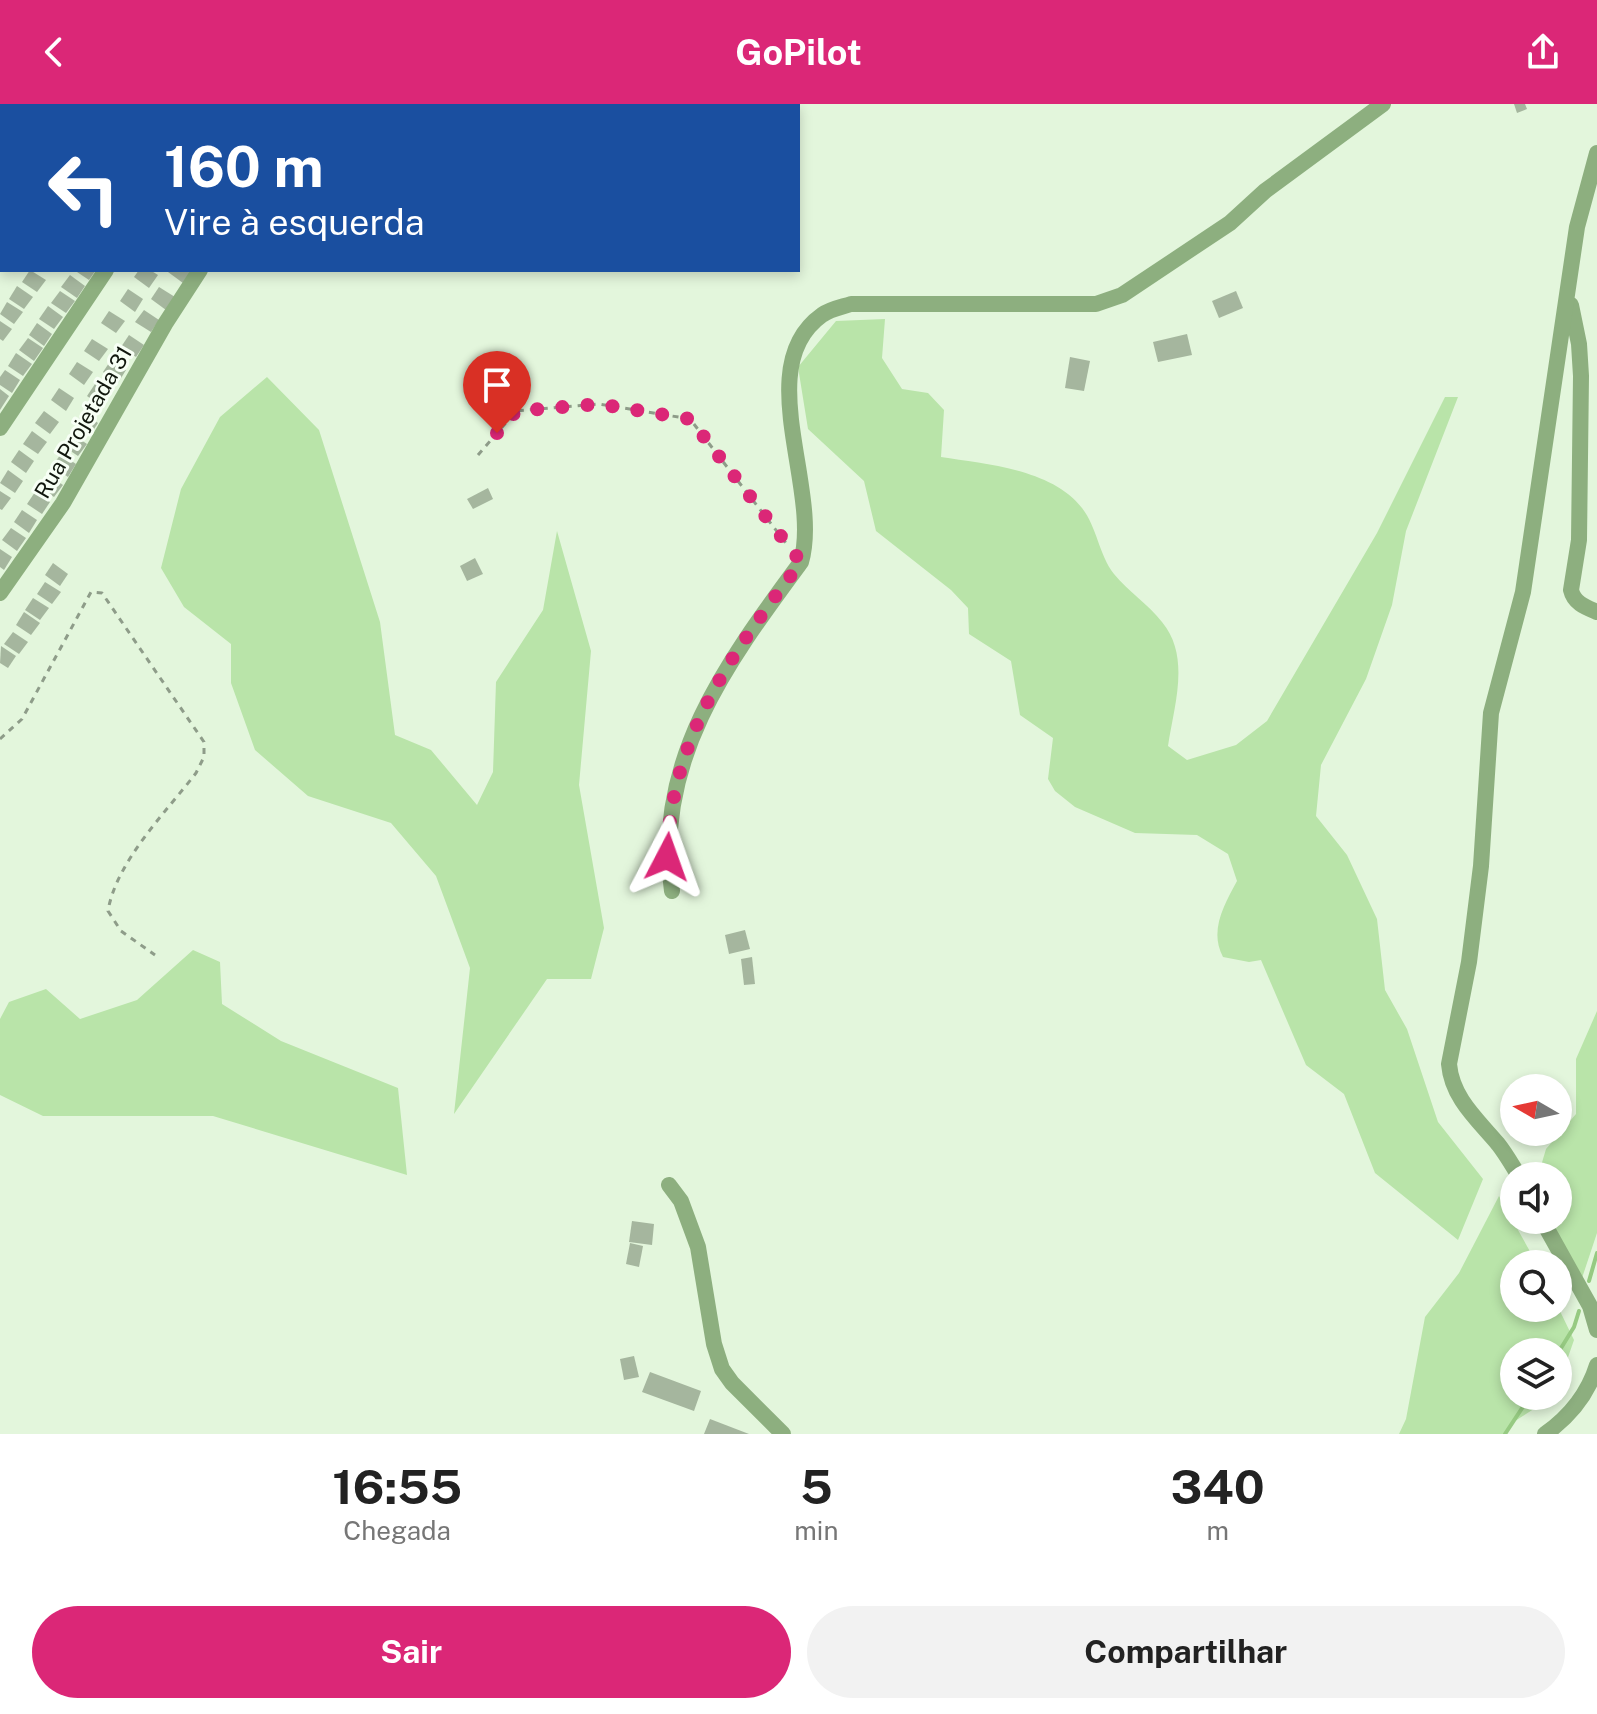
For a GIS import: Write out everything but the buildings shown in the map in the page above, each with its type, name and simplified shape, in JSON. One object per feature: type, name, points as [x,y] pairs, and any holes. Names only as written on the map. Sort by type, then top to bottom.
[{"type":"street","points":[[672,891],[667,857],[668,828],[678,771],[695,728],[739,647],[801,562],[807,527],[789,405],[796,347],[806,331],[823,314],[851,304],[1096,304],[1122,295],[1230,223],[1265,191],[1383,104]]},
{"type":"street","points":[[1510,1162],[1458,1097],[1450,1079],[1449,1064],[1469,962],[1481,866],[1491,713],[1523,592],[1577,227],[1597,153]]},
{"type":"street","points":[[0,428],[105,272]]},
{"type":"street","name":"Rua Projetada 31","points":[[0,593],[63,503],[165,324],[199,272]]},
{"type":"street","points":[[1569,296],[1579,344],[1581,376],[1579,540],[1571,590],[1580,604],[1597,612]]},
{"type":"street","points":[[669,1185],[681,1201],[698,1247],[714,1344],[722,1369],[783,1434]]},
{"type":"street","points":[[1550,1234],[1590,1306],[1597,1330]]},
{"type":"street","points":[[1545,1434],[1562,1422],[1577,1403],[1592,1382],[1597,1365]]},
{"type":"path","points":[[478,455],[516,411],[599,404],[690,419],[801,562]]},
{"type":"path","points":[[0,739],[22,719],[91,592],[102,593],[204,742],[204,757],[196,773],[124,867],[111,890],[108,911],[121,931],[155,955]]},
{"type":"green space","points":[[885,319],[882,358],[902,389],[928,393],[944,410],[941,457],[1017,470],[1054,485],[1069,495],[1087,516],[1114,574],[1162,622],[1171,636],[1178,666],[1168,746],[1187,760],[1236,745],[1267,721],[1377,533],[1445,397],[1458,397],[1406,531],[1392,605],[1366,679],[1321,765],[1316,816],[1347,855],[1377,919],[1385,990],[1407,1029],[1438,1122],[1483,1179],[1458,1240],[1375,1173],[1344,1094],[1306,1065],[1261,960],[1249,962],[1223,957],[1217,938],[1218,928],[1223,909],[1237,881],[1228,854],[1197,835],[1135,833],[1075,807],[1055,791],[1048,779],[1053,738],[1020,715],[1011,661],[969,634],[968,608],[951,590],[876,531],[864,481],[808,429],[798,367],[836,321]]},
{"type":"green space","points":[[267,377],[319,430],[380,622],[395,735],[431,750],[477,805],[493,772],[496,682],[543,610],[557,531],[591,651],[579,785],[604,928],[591,979],[547,979],[454,1114],[470,968],[436,876],[391,823],[308,796],[255,750],[231,683],[231,644],[184,607],[161,568],[181,489],[220,417]]},
{"type":"green space","points":[[193,950],[220,962],[222,1004],[281,1041],[398,1088],[407,1175],[213,1116],[43,1116],[0,1095],[0,1019],[9,1002],[46,989],[80,1019],[137,1000]]},
{"type":"green space","points":[[1597,1011],[1597,1233],[1580,1284],[1572,1267],[1572,1250],[1564,1250],[1556,1234],[1572,1234],[1572,1162],[1542,1162],[1549,1146],[1572,1146],[1572,1119],[1576,1114],[1576,1059]]},
{"type":"green space","points":[[1499,1196],[1500,1234],[1520,1234],[1529,1250],[1500,1250],[1500,1322],[1565,1322],[1574,1340],[1572,1346],[1572,1338],[1500,1338],[1500,1410],[1532,1410],[1515,1421],[1506,1434],[1399,1434],[1406,1419],[1425,1317],[1459,1273]]},
{"type":"waterway","points":[[1589,1281],[1597,1253]]},
{"type":"waterway","points":[[1567,1338],[1579,1311]]},
{"type":"waterway","points":[[1505,1434],[1521,1410]]},
{"type":"route","points":[[497,433],[516,411],[599,404],[690,419],[801,562],[739,647],[695,728],[678,771],[668,828],[667,857]]}]
